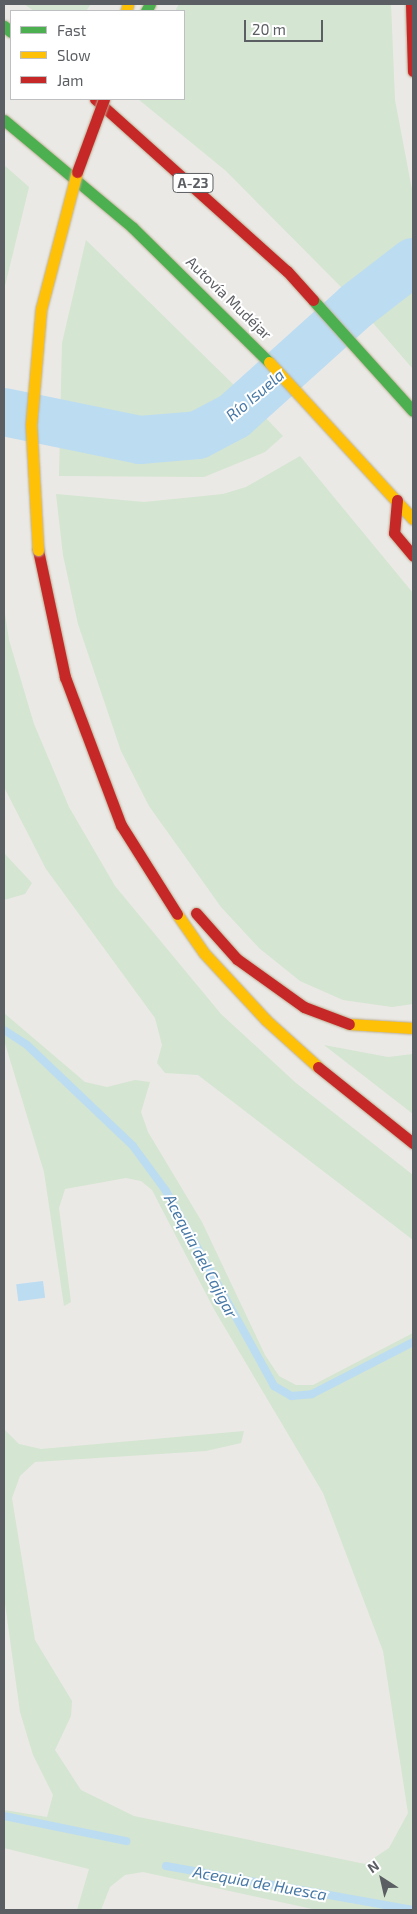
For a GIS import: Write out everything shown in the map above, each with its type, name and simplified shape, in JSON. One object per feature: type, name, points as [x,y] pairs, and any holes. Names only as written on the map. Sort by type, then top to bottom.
[{"type":"highway","points":[[411,4],[413,71]]},
{"type":"highway","name":"A-23","points":[[96,100],[287,271],[413,411]]},
{"type":"highway","points":[[104,100],[68,196],[41,309],[31,425],[38,550],[66,677],[104,777],[145,869],[204,953],[294,1047],[413,1143]]},
{"type":"highway","name":"Autovía Mudéjar","points":[[4,120],[132,227],[233,322],[360,456],[413,519]]},
{"type":"highway","points":[[398,500],[394,533],[413,556]]},
{"type":"highway","points":[[104,777],[176,886]]},
{"type":"highway","points":[[186,900],[237,959],[304,1007],[352,1025],[413,1028]]},
{"type":"green space","points":[[24,4],[91,4],[87,10],[33,10]]},
{"type":"green space","points":[[179,4],[391,4],[395,100],[413,195],[413,369],[347,293],[226,171],[139,100],[185,100],[185,10],[176,10]]},
{"type":"green space","points":[[4,165],[29,187],[4,290]]},
{"type":"green space","points":[[86,240],[240,391],[283,436],[265,452],[204,477],[59,476],[62,343]]},
{"type":"green space","points":[[300,456],[413,593],[413,1004],[392,1007],[343,1000],[300,981],[259,948],[221,907],[149,806],[121,751],[78,624],[63,555],[56,494],[144,502],[223,494],[246,487]]},
{"type":"green space","points":[[4,607],[9,640],[34,724],[69,807],[115,886],[221,1014],[296,1083],[413,1175],[413,1240],[198,1075],[165,1073],[157,1063],[162,1045],[155,1018],[46,869],[4,787]]},
{"type":"green space","points":[[4,853],[32,883],[25,894],[4,900]]},
{"type":"green space","points":[[4,1013],[85,1082],[107,1087],[135,1080],[150,1082],[141,1112],[148,1132],[202,1222],[265,1355],[279,1376],[296,1385],[313,1385],[413,1333],[413,1910],[317,1910],[143,1872],[125,1875],[110,1887],[101,1910],[77,1910],[89,1869],[4,1848],[4,1810],[47,1817],[53,1795],[33,1755],[20,1712],[4,1596],[4,1429],[19,1444],[41,1449],[244,1431],[241,1443],[206,1451],[35,1462],[20,1476],[12,1498],[35,1640],[72,1701],[71,1716],[55,1750],[81,1790],[134,1816],[365,1864],[389,1848],[408,1813],[383,1651],[323,1493],[215,1311],[152,1190],[141,1181],[126,1178],[65,1189],[59,1208],[71,1302],[64,1306],[44,1172],[4,1040]]},
{"type":"green space","points":[[324,1045],[388,1057],[413,1054],[413,1114]]},
{"type":"water","points":[[43,1281],[45,1298],[18,1301],[16,1284]]},
{"type":"waterway","name":"Río Isuela","points":[[4,412],[140,440],[198,435],[234,416],[356,306],[413,262]]},
{"type":"waterway","name":"Acequia del Cajigar","points":[[4,1030],[27,1045],[133,1146],[166,1191],[274,1386],[291,1396],[312,1394],[413,1342]]},
{"type":"waterway","name":"Acequia de Huesca","points":[[4,1816],[126,1841]]},
{"type":"waterway","name":"Acequia de Huesca","points":[[166,1866],[413,1910]]},
{"type":"traffic: fast","points":[[147,10],[150,4]]},
{"type":"traffic: fast","points":[[4,26],[10,31]]},
{"type":"traffic: fast","points":[[4,120],[132,227],[269,362]]},
{"type":"traffic: fast","points":[[313,300],[413,411]]},
{"type":"traffic: slow","points":[[126,10],[128,4]]},
{"type":"traffic: slow","points":[[38,550],[31,425],[41,309],[77,172]]},
{"type":"traffic: slow","points":[[269,362],[413,519]]},
{"type":"traffic: slow","points":[[177,914],[204,953],[266,1020],[318,1067]]},
{"type":"traffic: slow","points":[[349,1024],[413,1028]]},
{"type":"traffic: jam","points":[[411,4],[413,71]]},
{"type":"traffic: jam","points":[[96,100],[287,271],[313,300]]},
{"type":"traffic: jam","points":[[77,172],[104,100]]},
{"type":"traffic: jam","points":[[397,500],[394,533],[413,556]]},
{"type":"traffic: jam","points":[[38,550],[65,677],[121,825],[177,914]]},
{"type":"traffic: jam","points":[[196,913],[237,959],[304,1007],[349,1024]]},
{"type":"traffic: jam","points":[[318,1067],[413,1143]]}]
